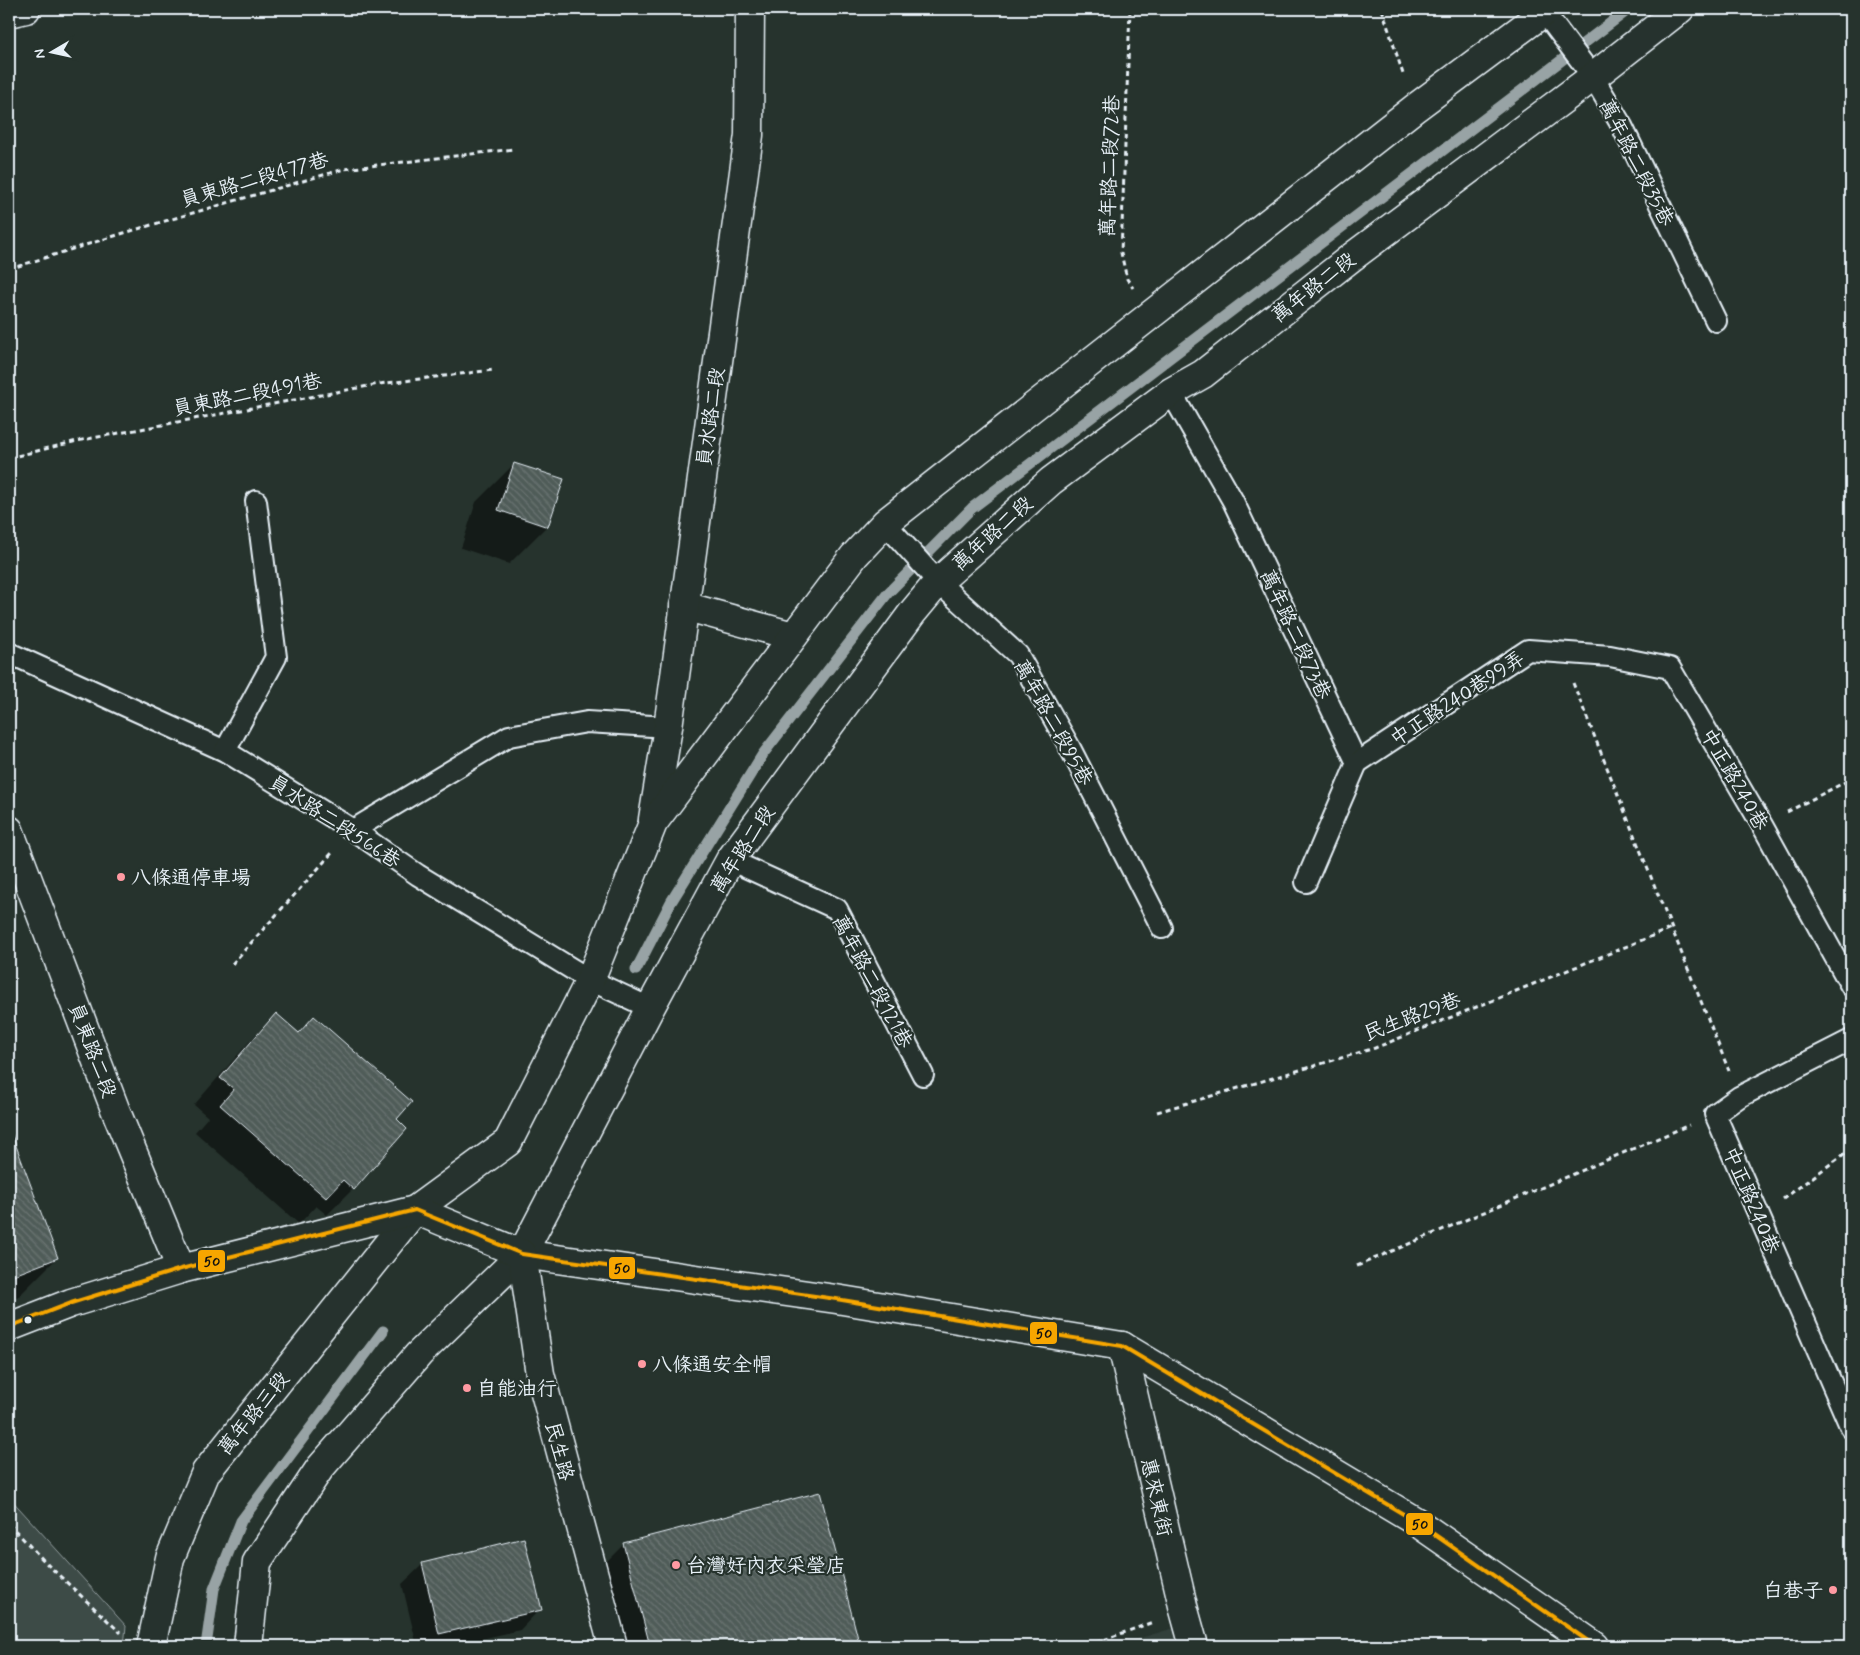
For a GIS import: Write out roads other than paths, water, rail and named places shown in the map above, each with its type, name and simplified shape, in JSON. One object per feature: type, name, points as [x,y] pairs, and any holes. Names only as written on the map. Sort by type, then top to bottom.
[{"type":"street","points":[[9,13],[26,9]]},
{"type":"street","name":"員水路二段","points":[[653,823],[668,727],[749,135],[750,9]]},
{"type":"street","name":"萬年路二段","points":[[522,1254],[650,1008],[730,860],[912,612],[938,582],[1051,481],[1171,392],[1203,374],[1352,256],[1680,9]]},
{"type":"street","points":[[9,1327],[71,1303],[181,1269],[415,1210],[508,1142],[590,980],[653,823],[854,556],[886,522],[1415,108],[1546,10]]},
{"type":"street","points":[[684,606],[793,636]]},
{"type":"street","name":"員東路二段","points":[[9,830],[119,1118],[181,1269]]},
{"type":"street","points":[[415,1210],[522,1254],[836,1299],[1122,1346],[1415,1521],[1595,1646]]},
{"type":"street","name":"萬年路三段","points":[[151,1646],[170,1558],[206,1472],[415,1210]]},
{"type":"street","points":[[248,1646],[257,1562],[320,1468],[419,1354],[522,1254]]},
{"type":"street","name":"民生路","points":[[522,1254],[540,1374],[613,1646]]},
{"type":"street","name":"惠來東街","points":[[1122,1346],[1194,1646]]},
{"type":"lane","name":"萬年路二段35巷","points":[[1546,10],[1592,77],[1622,126],[1716,321]]},
{"type":"lane","name":"萬年路二段73巷","points":[[1171,392],[1233,501],[1357,763]]},
{"type":"lane","points":[[224,751],[276,657],[256,501]]},
{"type":"lane","name":"萬年路二段95巷","points":[[886,522],[938,582],[1018,655],[1069,746],[1162,928]]},
{"type":"lane","name":"中正路240巷99弄","points":[[1357,763],[1528,650],[1561,654]]},
{"type":"lane","name":"員水路二段566巷","points":[[9,653],[224,751],[353,830],[418,875],[590,980],[650,1008]]},
{"type":"lane","name":"中正路240巷","points":[[1561,654],[1610,656],[1670,668],[1762,825],[1851,986]]},
{"type":"lane","points":[[353,830],[508,736],[587,722],[668,727]]},
{"type":"lane","points":[[1306,882],[1357,763]]},
{"type":"lane","name":"萬年路二段121巷","points":[[730,860],[837,909],[923,1075]]},
{"type":"lane","name":"中正路240巷","points":[[1851,1040],[1740,1097],[1715,1114],[1851,1428]]},
{"type":"waterway","points":[[636,970],[671,902],[763,754],[888,593],[972,508],[1629,9]]},
{"type":"waterway","points":[[206,1646],[214,1589],[241,1521],[383,1331]]},
{"type":"place","name":"八條通停車場","points":[[121,877]]},
{"type":"place","name":"八條通安全帽","points":[[642,1364]]},
{"type":"place","name":"自能油行","points":[[467,1388]]},
{"type":"place","name":"台灣好內衣采瑩店","points":[[676,1565]]},
{"type":"place","name":"白巷子","points":[[1833,1590]]}]
